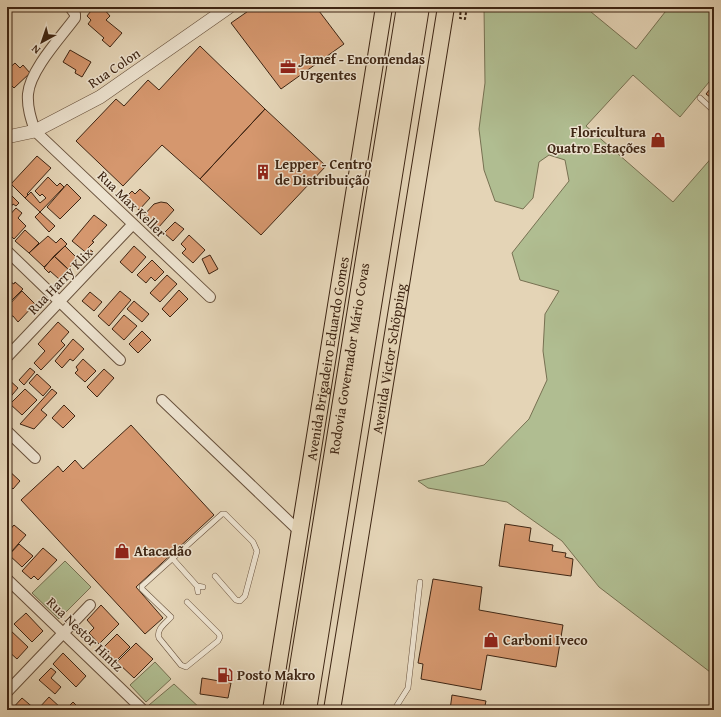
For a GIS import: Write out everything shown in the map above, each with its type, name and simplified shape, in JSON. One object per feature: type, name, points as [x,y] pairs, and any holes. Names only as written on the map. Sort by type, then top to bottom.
[{"type":"highway","name":"Rodovia Governador Mário Covas","points":[[292,710],[406,7]]},
{"type":"highway","name":"Rodovia Governador Mário Covas","points":[[307,710],[420,7]]},
{"type":"main road","name":"Avenida Brigadeiro Eduardo Gomes","points":[[271,710],[384,7]]},
{"type":"main road","name":"Avenida Victor Schöpping","points":[[332,710],[446,7]]},
{"type":"street","points":[[34,131],[29,114],[29,89],[37,70],[75,18],[75,14],[70,7]]},
{"type":"street","name":"Rua Colon","points":[[7,137],[34,131],[100,97],[229,7]]},
{"type":"street","name":"Rua Max Keller","points":[[34,131],[210,297]]},
{"type":"street","name":"Rua Harry Klix","points":[[7,357],[133,224]]},
{"type":"street","points":[[7,251],[120,360]]},
{"type":"street","points":[[162,400],[300,532]]},
{"type":"street","points":[[7,431],[35,458]]},
{"type":"street","name":"Rua Nestor Hintz","points":[[7,579],[143,710]]},
{"type":"street","points":[[7,692],[90,605]]},
{"type":"lane","points":[[700,98],[714,111]]},
{"type":"lane","points":[[187,602],[219,634],[220,637],[218,641],[186,667],[181,665],[159,638],[158,630],[171,618],[142,589],[144,584],[172,558],[222,514],[225,514],[253,542],[257,551],[245,596],[240,601],[236,600],[215,576]]},
{"type":"lane","points":[[172,558],[197,586],[198,592]]},
{"type":"lane","points":[[394,710],[408,688],[420,582]]},
{"type":"lane","points":[[197,586],[203,587]]},
{"type":"path","points":[[461,7],[460,18],[465,19],[467,7]]},
{"type":"green space","points":[[484,7],[585,7],[636,49],[669,7],[714,7],[714,76],[680,117],[633,75],[586,126],[673,202],[714,155],[714,675],[599,587],[562,541],[507,502],[428,488],[418,481],[484,465],[529,419],[547,380],[543,351],[545,314],[559,291],[520,280],[512,253],[569,181],[565,160],[549,155],[539,162],[533,198],[523,209],[495,201],[484,170],[479,129],[485,83]]},
{"type":"green space","points":[[65,561],[91,587],[59,619],[32,593]]},
{"type":"green space","points":[[155,662],[171,679],[146,702],[130,685]]},
{"type":"green space","points":[[174,684],[202,710],[155,710],[149,705]]},
{"type":"building","points":[[94,7],[103,8],[110,16],[106,20],[122,33],[110,47],[102,40],[104,38],[88,24],[91,20],[87,16]]},
{"type":"building","name":"Jamef - Encomendas Urgentes","points":[[254,7],[316,7],[344,44],[281,89],[231,23]]},
{"type":"building","points":[[200,46],[265,109],[200,179],[162,145],[123,186],[76,141],[116,99],[124,106],[148,80],[159,90]]},
{"type":"building","points":[[70,50],[91,62],[82,77],[75,73],[76,70],[63,62]]},
{"type":"building","points":[[15,63],[20,68],[23,65],[30,73],[14,88],[7,81],[9,76],[7,70]]},
{"type":"building","points":[[714,84],[714,100],[706,94]]},
{"type":"building","name":"Lepper - Centro de Distribuição","points":[[265,109],[326,166],[261,235],[200,179]]},
{"type":"building","points":[[37,156],[51,168],[25,198],[11,184]]},
{"type":"building","points":[[48,177],[57,186],[60,183],[64,187],[40,212],[25,198],[31,192],[40,203],[46,198],[42,194],[40,196],[35,191]]},
{"type":"building","points":[[67,184],[81,198],[60,219],[47,207]]},
{"type":"building","points":[[140,189],[150,198],[139,210],[125,198],[132,191],[135,194]]},
{"type":"building","points":[[9,193],[19,203],[16,206],[13,204],[7,212],[7,194]]},
{"type":"building","points":[[161,202],[167,203],[174,210],[158,228],[144,215],[154,204]]},
{"type":"building","points":[[16,208],[22,213],[18,218],[26,226],[14,239],[7,232],[7,218]]},
{"type":"building","points":[[40,212],[55,226],[49,232],[35,217]]},
{"type":"building","points":[[94,215],[107,225],[92,241],[94,242],[88,248],[93,252],[89,255],[72,241]]},
{"type":"building","points":[[175,222],[184,229],[173,241],[164,233]]},
{"type":"building","points":[[25,230],[39,243],[29,253],[15,241]]},
{"type":"building","points":[[189,235],[205,250],[193,263],[182,253],[186,249],[181,244]]},
{"type":"building","points":[[48,236],[56,243],[61,238],[67,244],[44,267],[29,253]]},
{"type":"building","points":[[65,246],[78,259],[68,269],[54,256]]},
{"type":"building","points":[[134,246],[146,257],[132,273],[120,262]]},
{"type":"building","points":[[210,255],[218,269],[209,274],[202,259]]},
{"type":"building","points":[[54,256],[68,269],[59,279],[44,268]]},
{"type":"building","points":[[152,260],[164,272],[155,281],[151,277],[146,283],[137,275]]},
{"type":"building","points":[[167,275],[177,284],[160,302],[150,293]]},
{"type":"building","points":[[7,280],[14,284],[15,282],[23,289],[7,305]]},
{"type":"building","points":[[179,290],[188,299],[170,317],[162,309]]},
{"type":"building","points":[[22,291],[35,304],[18,322],[13,316],[7,316],[7,307]]},
{"type":"building","points":[[120,291],[131,300],[109,326],[98,316]]},
{"type":"building","points":[[90,292],[102,302],[94,311],[82,301]]},
{"type":"building","points":[[134,301],[149,314],[142,322],[127,309]]},
{"type":"building","points":[[124,315],[137,326],[124,340],[112,329]]},
{"type":"building","points":[[58,322],[69,332],[61,341],[65,345],[41,370],[34,363],[45,351],[38,344]]},
{"type":"building","points":[[142,331],[151,340],[138,353],[129,344]]},
{"type":"building","points":[[73,339],[84,349],[73,361],[70,359],[62,368],[55,361]]},
{"type":"building","points":[[83,359],[96,371],[85,382],[75,373],[78,370],[76,367]]},
{"type":"building","points":[[30,368],[35,372],[24,385],[19,380]]},
{"type":"building","points":[[104,369],[114,378],[97,397],[87,387]]},
{"type":"building","points":[[37,374],[51,387],[43,396],[29,383]]},
{"type":"building","points":[[7,378],[18,388],[7,401]]},
{"type":"building","points":[[25,389],[37,400],[22,415],[10,404]]},
{"type":"building","points":[[52,389],[57,393],[41,410],[47,415],[34,429],[20,424]]},
{"type":"building","points":[[64,405],[75,416],[63,428],[52,418]]},
{"type":"building","name":"Atacadão","points":[[131,425],[214,515],[136,587],[163,618],[145,634],[21,500],[58,466],[63,472],[75,460],[83,469]]},
{"type":"building","points":[[7,469],[20,481],[13,489],[7,484]]},
{"type":"building","points":[[505,524],[531,528],[529,541],[553,545],[552,551],[566,553],[565,557],[573,559],[571,576],[499,566]]},
{"type":"building","points":[[14,525],[26,535],[12,551],[7,546],[7,533]]},
{"type":"building","points":[[19,544],[33,556],[22,567],[9,555]]},
{"type":"building","points":[[43,548],[57,560],[38,580],[34,576],[31,579],[22,571]]},
{"type":"building","name":"Carboni Iveco","points":[[433,579],[482,587],[479,610],[563,625],[556,667],[487,655],[481,690],[421,679],[423,664],[418,663]]},
{"type":"building","points":[[101,605],[119,624],[99,644],[89,633],[94,628],[87,620]]},
{"type":"building","points":[[26,613],[43,631],[32,642],[14,624]]},
{"type":"building","points":[[9,629],[28,647],[17,659],[7,650],[7,631]]},
{"type":"building","points":[[117,634],[130,647],[116,661],[103,648]]},
{"type":"building","points":[[136,643],[153,659],[134,678],[117,662]]},
{"type":"building","points":[[63,653],[86,676],[76,687],[53,664]]},
{"type":"building","points":[[51,668],[56,672],[51,678],[61,687],[55,694],[39,680]]},
{"type":"building","points":[[202,678],[231,683],[228,698],[200,694]]},
{"type":"building","points":[[452,695],[486,701],[484,710],[450,710]]},
{"type":"building","points":[[49,697],[61,708],[59,710],[39,708]]},
{"type":"building","points":[[22,698],[36,710],[11,710]]},
{"type":"building","points":[[73,702],[81,710],[65,710]]},
{"type":"place","name":"Jamef - Encomendas Urgentes","points":[[288,67]]},
{"type":"place","name":"Floricultura Quatro Estações","points":[[658,140]]},
{"type":"place","name":"Lepper - Centro de Distribuição","points":[[263,172]]},
{"type":"place","name":"Atacadão","points":[[122,551]]},
{"type":"place","name":"Carboni Iveco","points":[[491,640]]},
{"type":"place","name":"Posto Makro","points":[[225,675]]}]
